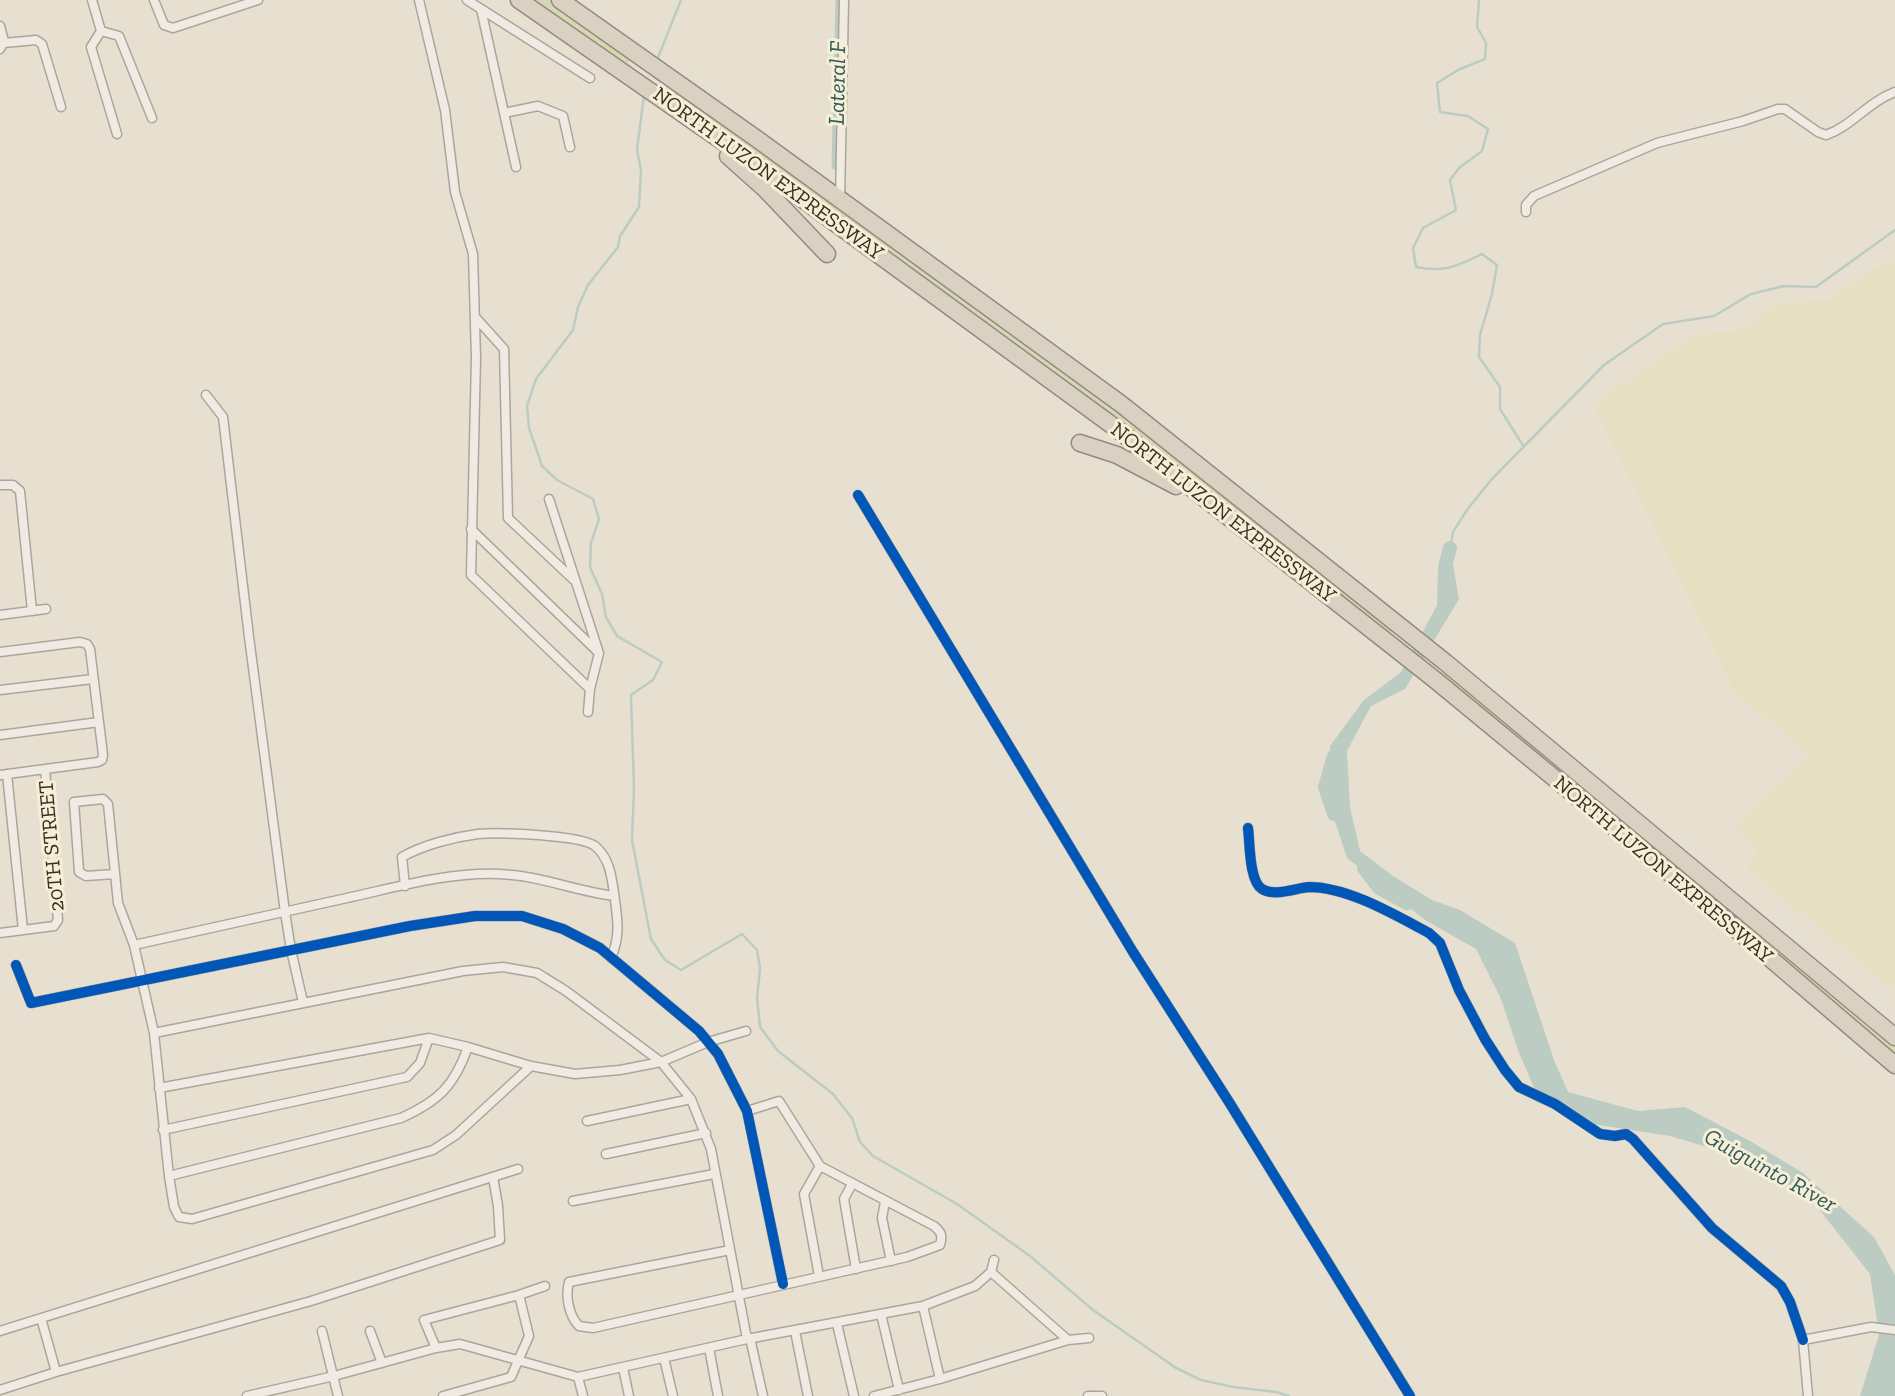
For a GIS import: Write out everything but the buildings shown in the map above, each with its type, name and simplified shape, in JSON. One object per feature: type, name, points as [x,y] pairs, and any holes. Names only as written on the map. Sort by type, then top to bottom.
[{"type":"highway","name":"NORTH LUZON EXPRESSWAY","points":[[519,0],[659,96],[1059,386],[1434,679],[1690,890],[1895,1065]]},
{"type":"highway","name":"NORTH LUZON EXPRESSWAY","points":[[560,0],[1121,404],[1401,626],[1895,1037]]},
{"type":"highway","points":[[659,96],[765,189],[827,254]]},
{"type":"highway","points":[[1080,443],[1117,454],[1178,487],[1296,570]]},
{"type":"street","points":[[92,0],[101,32],[91,47],[117,134]]},
{"type":"street","points":[[154,0],[164,25],[173,28],[258,0]]},
{"type":"street","points":[[419,0],[445,110],[455,192],[472,254],[476,318],[471,575],[590,688]]},
{"type":"street","points":[[467,0],[590,78]]},
{"type":"street","points":[[840,200],[844,0]]},
{"type":"street","points":[[481,9],[516,167]]},
{"type":"street","points":[[0,26],[2,46],[36,40],[42,44],[61,107]]},
{"type":"street","points":[[101,32],[119,36],[152,118]]},
{"type":"street","points":[[1526,212],[1526,205],[1534,196],[1657,143],[1743,121],[1778,108],[1785,109],[1826,135],[1842,127],[1883,97],[1895,92]]},
{"type":"street","points":[[504,113],[538,106],[562,116],[570,147]]},
{"type":"street","points":[[476,318],[504,349],[508,518],[574,580]]},
{"type":"street","points":[[206,395],[223,417],[285,912],[303,1002]]},
{"type":"street","points":[[0,485],[17,486],[20,491],[32,611]]},
{"type":"street","points":[[858,495],[1133,952],[1410,1396]]},
{"type":"street","points":[[549,499],[599,653],[590,688],[588,712]]},
{"type":"street","points":[[471,529],[599,653]]},
{"type":"street","points":[[0,615],[46,609]]},
{"type":"street","points":[[0,652],[80,642],[87,644],[90,649],[102,760],[4,775],[23,930],[0,933]]},
{"type":"street","points":[[0,690],[93,679]]},
{"type":"street","points":[[0,735],[99,722]]},
{"type":"street","name":"20TH STREET","points":[[23,930],[57,924],[45,769]]},
{"type":"street","points":[[115,874],[86,876],[79,872],[74,802],[106,800],[115,874],[118,903],[134,945],[154,1033],[169,1176],[179,1217],[192,1219],[433,1150],[456,1135],[531,1066]]},
{"type":"street","points":[[1248,828],[1254,879],[1259,888],[1269,892],[1311,887],[1348,893],[1429,933],[1440,943],[1459,990],[1485,1039],[1505,1070],[1520,1087],[1555,1104],[1600,1134],[1626,1134],[1633,1139],[1712,1228],[1780,1286],[1790,1302],[1802,1340],[1808,1396]]},
{"type":"street","points":[[405,886],[401,861],[405,855],[464,836],[481,833],[568,838],[594,845],[608,862],[619,929],[618,942],[611,958]]},
{"type":"street","points":[[134,945],[459,876],[522,876],[614,896]]},
{"type":"street","points":[[16,965],[31,1003],[410,926],[475,916],[522,916],[563,929],[600,948],[699,1031],[718,1054],[747,1111],[783,1284]]},
{"type":"street","points":[[154,1033],[463,971],[503,967],[537,973],[566,991],[661,1062],[691,1099],[711,1149],[737,1295],[763,1396]]},
{"type":"street","points":[[159,1088],[429,1038],[531,1066],[575,1074],[620,1070],[661,1062],[708,1042],[746,1031]]},
{"type":"street","points":[[163,1130],[407,1077],[420,1063],[429,1038]]},
{"type":"street","points":[[169,1176],[401,1118],[423,1108],[446,1091],[460,1069],[468,1047]]},
{"type":"street","points":[[587,1121],[691,1099]]},
{"type":"street","points":[[730,1250],[569,1282],[567,1292],[574,1321],[579,1326],[593,1328],[891,1261],[940,1245],[942,1239],[941,1233],[934,1226],[820,1166],[779,1101],[747,1111]]},
{"type":"street","points":[[606,1154],[706,1133]]},
{"type":"street","points":[[819,1276],[804,1194],[820,1166]]},
{"type":"street","points":[[0,1331],[518,1169]]},
{"type":"street","points":[[573,1201],[714,1174]]},
{"type":"street","points":[[0,1390],[311,1301],[500,1240],[493,1177]]},
{"type":"street","points":[[852,1184],[844,1199],[856,1269]]},
{"type":"street","points":[[885,1202],[882,1218],[891,1261]]},
{"type":"street","points":[[247,1396],[460,1344],[578,1377],[748,1339],[923,1306],[975,1286],[991,1272],[994,1260]]},
{"type":"street","points":[[991,1272],[1068,1340]]},
{"type":"street","points":[[436,1348],[424,1320],[545,1286]]},
{"type":"street","points":[[443,1396],[511,1377],[529,1336],[519,1295]]},
{"type":"street","points":[[923,1306],[940,1379]]},
{"type":"street","points":[[881,1314],[899,1390]]},
{"type":"street","points":[[41,1318],[56,1372]]},
{"type":"street","points":[[837,1324],[853,1396]]},
{"type":"street","points":[[1802,1340],[1871,1327],[1895,1330]]},
{"type":"street","points":[[322,1331],[338,1396]]},
{"type":"street","points":[[370,1331],[382,1363]]},
{"type":"street","points":[[795,1331],[808,1396]]},
{"type":"street","points":[[874,1396],[1068,1340],[1089,1338]]},
{"type":"street","points":[[709,1348],[718,1396]]},
{"type":"street","points":[[664,1357],[673,1396]]},
{"type":"street","points":[[623,1368],[629,1396]]},
{"type":"street","points":[[578,1377],[583,1396]]},
{"type":"street","points":[[1088,1396],[1102,1396]]},
{"type":"shaded area","points":[[1895,260],[1895,991],[1746,868],[1758,852],[1736,826],[1810,755],[1735,693],[1594,405],[1693,335],[1739,331],[1778,303],[1830,300],[1864,274]]},
{"type":"green space","points":[[534,0],[551,0],[633,57],[627,64]]},
{"type":"green space","points":[[668,83],[1096,394],[1393,628],[1388,635],[1197,479],[875,240],[665,89]]},
{"type":"green space","points":[[1444,669],[1895,1047],[1895,1056],[1439,675]]},
{"type":"water","points":[[1450,548],[1459,599],[1405,689],[1371,706],[1347,751],[1350,807],[1360,851],[1393,876],[1432,900],[1460,910],[1515,943],[1554,1060],[1568,1092],[1638,1111],[1685,1107],[1803,1173],[1874,1237],[1895,1275],[1895,1396],[1860,1396],[1879,1335],[1870,1274],[1811,1199],[1734,1155],[1670,1136],[1592,1124],[1540,1102],[1518,1050],[1501,999],[1476,949],[1425,920],[1347,858],[1327,797],[1330,746],[1364,700],[1401,672],[1449,583]]},
{"type":"waterway","points":[[657,60],[681,0]]},
{"type":"waterway","name":"Lateral F","points":[[836,166],[840,0]]},
{"type":"waterway","points":[[1479,0],[1477,27],[1486,43],[1485,59],[1458,70],[1437,83],[1440,112],[1468,116],[1488,129],[1482,151],[1459,168],[1450,180],[1456,210],[1423,228],[1413,248],[1416,267],[1450,267],[1482,254],[1497,265],[1480,335],[1479,357],[1500,387],[1500,409],[1524,447]]},
{"type":"waterway","points":[[644,95],[637,149],[641,171],[639,207],[620,236],[618,247],[588,285],[578,307],[573,330],[536,379],[527,406],[529,428],[542,466],[557,480],[593,499],[599,519],[591,543],[590,567],[602,594],[606,617],[617,636],[662,662],[653,680],[631,695],[634,789],[632,840],[651,939],[665,960],[681,970],[742,934],[757,950],[760,969],[757,998],[760,1027],[778,1051],[833,1094],[852,1118],[860,1142],[873,1156],[957,1204],[1030,1256],[1093,1310],[1176,1368],[1201,1380],[1289,1396]]},
{"type":"waterway","points":[[1450,548],[1453,532],[1491,480],[1604,365],[1663,324],[1714,316],[1751,294],[1784,286],[1816,287],[1895,230]]},
{"type":"waterway","name":"Guiguinto River","points":[[1444,608],[1445,567],[1450,548]]},
{"type":"waterway","name":"Guiguinto River","points":[[1334,756],[1325,787],[1334,814]]},
{"type":"waterway","name":"Guiguinto River","points":[[1364,868],[1379,888],[1407,903]]},
{"type":"cycle path","points":[[858,495],[1133,952],[1410,1396]]},
{"type":"cycle path","points":[[1248,828],[1252,870],[1262,889],[1279,892],[1309,887],[1339,892],[1386,911],[1429,933],[1440,943],[1459,990],[1485,1039],[1519,1087],[1555,1104],[1600,1134],[1626,1134],[1633,1139],[1712,1228],[1781,1286],[1790,1302],[1803,1340]]},
{"type":"cycle path","points":[[16,965],[31,1003],[410,926],[475,916],[522,916],[563,929],[600,948],[699,1031],[718,1054],[747,1111],[783,1284]]}]
